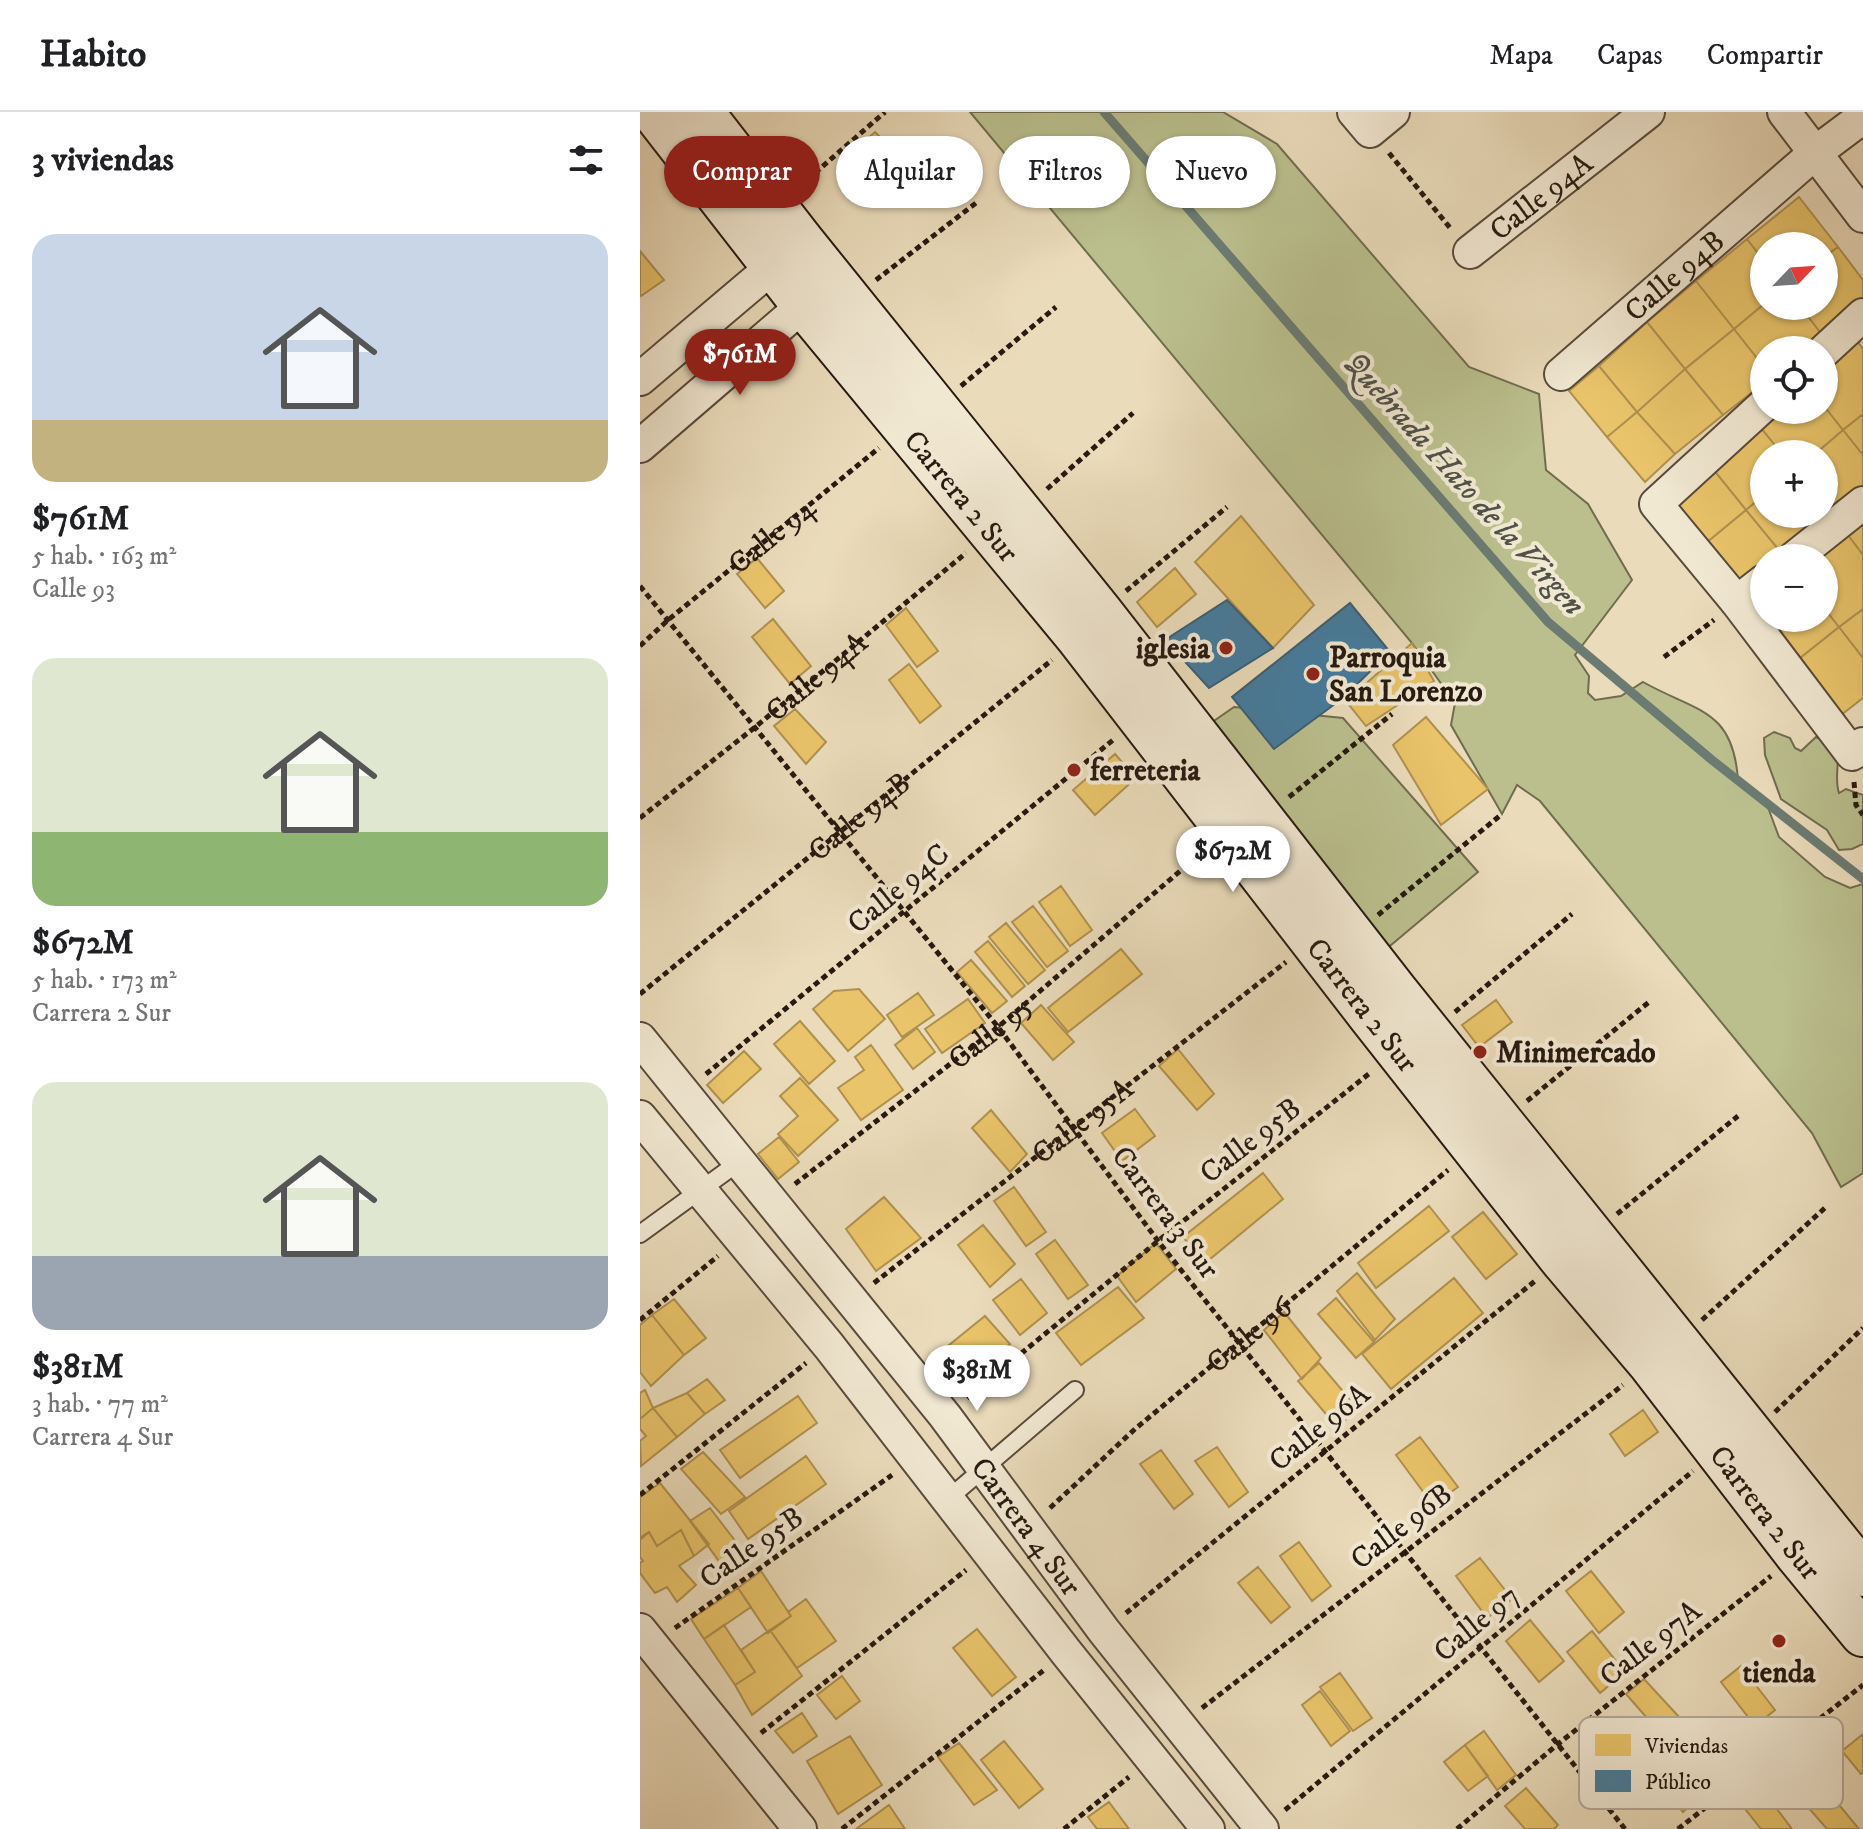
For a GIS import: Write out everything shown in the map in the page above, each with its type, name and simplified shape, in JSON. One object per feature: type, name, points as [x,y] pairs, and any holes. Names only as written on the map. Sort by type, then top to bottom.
[{"type":"street","name":"Carrera 2 Sur","points":[[654,112],[829,295],[920,417],[1005,522],[1260,820],[1332,939]]},
{"type":"street","name":"Carrera 2 Sur","points":[[701,112],[720,136]]},
{"type":"street","name":"Calle 94A","points":[[1470,252],[1648,112]]},
{"type":"street","points":[[1784,112],[1863,216]]},
{"type":"street","name":"Calle 94B","points":[[1561,374],[1815,153],[1863,117]]},
{"type":"street","name":"Carrera 2 Sur","points":[[775,208],[787,254]]},
{"type":"street","points":[[640,379],[787,254]]},
{"type":"street","points":[[640,446],[829,295]]},
{"type":"street","points":[[1838,338],[1863,315]]},
{"type":"street","points":[[1750,418],[1656,504],[1858,749]]},
{"type":"street","points":[[1812,544],[1863,503]]},
{"type":"street","points":[[1737,602],[1750,592]]},
{"type":"street","name":"Carrera 2 Sur","points":[[1090,625],[1141,718],[1332,939],[1735,1443],[1863,1574]]},
{"type":"street","name":"Carrera 4 Sur","points":[[640,1039],[945,1416],[1104,1631],[1179,1725],[1268,1824]]},
{"type":"street","name":"Carrera 4 Sur","points":[[640,1117],[829,1346],[1066,1652],[1208,1829]]},
{"type":"street","name":"Carrera 2 Sur","points":[[1735,1443],[1798,1555],[1860,1625]]},
{"type":"street","points":[[646,1638],[800,1829]]},
{"type":"lane","points":[[640,1234],[739,1162]]},
{"type":"lane","points":[[948,1499],[1075,1390]]},
{"type":"path","points":[[820,168],[885,112]]},
{"type":"path","points":[[1372,118],[1470,252]]},
{"type":"path","points":[[829,295],[968,208]]},
{"type":"path","name":"Calle 94","points":[[640,646],[668,620],[1056,307]]},
{"type":"path","name":"Calle 94A","points":[[640,818],[1005,522],[1133,413]]},
{"type":"path","name":"Calle 94B","points":[[640,994],[1090,625],[1227,507]]},
{"type":"path","name":"Carrera 3 Sur","points":[[640,586],[998,1027],[1158,1241],[1579,1771]]},
{"type":"path","points":[[1664,657],[1737,602]]},
{"type":"path","points":[[1260,820],[1392,714]]},
{"type":"path","name":"Calle 94C","points":[[683,1092],[1141,718]]},
{"type":"path","name":"Calle 95A","points":[[852,1301],[1074,1127],[1502,814]]},
{"type":"path","name":"Calle 95","points":[[772,1201],[998,1027],[1203,852]]},
{"type":"path","name":"Calle 95B","points":[[945,1416],[1158,1241],[1414,1042],[1572,914]]},
{"type":"path","name":"Calle 96","points":[[1029,1528],[1135,1429],[1649,1002]]},
{"type":"path","name":"Calle 96A","points":[[1104,1631],[1738,1116]]},
{"type":"path","name":"Calle 96B","points":[[1179,1725],[1664,1353],[1826,1207]]},
{"type":"path","points":[[640,1320],[740,1238]]},
{"type":"path","name":"Calle 97","points":[[1268,1824],[1735,1443],[1863,1328]]},
{"type":"path","points":[[640,1495],[829,1346]]},
{"type":"path","name":"Calle 95B","points":[[646,1638],[916,1459]]},
{"type":"path","points":[[737,1751],[989,1552]]},
{"type":"path","name":"Calle 97A","points":[[1592,1717],[1798,1555]]},
{"type":"path","points":[[842,1829],[1066,1652]]},
{"type":"path","points":[[1822,1717],[1863,1685]]},
{"type":"path","name":"Calle 97A","points":[[1457,1829],[1579,1727]]},
{"type":"path","points":[[1064,1829],[1151,1759]]},
{"type":"path","name":"Carrera 3 Sur","points":[[1609,1809],[1625,1829]]},
{"type":"path","points":[[1678,1829],[1704,1809]]},
{"type":"green space","points":[[970,112],[1223,112],[1264,136],[1146,136],[1146,208],[1276,208],[1276,143],[1469,367],[1539,394],[1546,470],[1588,504],[1632,580],[1575,655],[1589,676],[1588,693],[1595,700],[1621,696],[1643,682],[1708,715],[1720,725],[1728,739],[1735,756],[1738,780],[1766,802],[1779,837],[1825,877],[1850,888],[1863,884],[1863,1173],[1841,1187],[1812,1133],[1540,801],[1517,785],[1502,814],[1451,725],[1455,703],[1412,643],[1050,208],[1130,208],[1130,136],[999,136],[999,147]]},
{"type":"green space","points":[[1234,707],[1343,718],[1478,872],[1372,961],[1201,730]]},
{"type":"green space","points":[[1774,732],[1790,738],[1795,748],[1801,751],[1816,737],[1837,747],[1839,793],[1846,789],[1863,795],[1863,844],[1839,850],[1827,830],[1781,799],[1765,755],[1764,738]]},
{"type":"building: Viviendas","points":[[1799,197],[1826,232],[1756,232]]},
{"type":"building: Viviendas","points":[[1747,239],[1750,243],[1750,316],[1734,329],[1696,281]]},
{"type":"building: Viviendas","points":[[1838,247],[1863,280],[1863,306],[1823,336],[1811,320],[1838,320]]},
{"type":"building: Viviendas","points":[[640,251],[664,280],[641,296],[640,294]]},
{"type":"building: Viviendas","points":[[1696,281],[1734,329],[1685,369],[1647,322]]},
{"type":"building: Viviendas","points":[[1750,316],[1750,320],[1811,320],[1823,336],[1750,336],[1750,349],[1734,329]]},
{"type":"building: Viviendas","points":[[1647,322],[1685,369],[1637,412],[1599,366]]},
{"type":"building: Viviendas","points":[[1734,329],[1750,349],[1750,394],[1723,415],[1685,369]]},
{"type":"building: Viviendas","points":[[1857,341],[1863,349],[1863,414],[1843,430],[1838,424],[1838,356]]},
{"type":"building: Viviendas","points":[[1599,366],[1637,412],[1607,437],[1569,391]]},
{"type":"building: Viviendas","points":[[1685,369],[1723,415],[1675,454],[1637,412]]},
{"type":"building: Viviendas","points":[[1637,412],[1675,454],[1645,482],[1607,437]]},
{"type":"building: Viviendas","points":[[1863,414],[1863,455],[1843,430]]},
{"type":"building: Viviendas","points":[[1756,424],[1771,440],[1750,440],[1750,507],[1746,510],[1709,464]]},
{"type":"building: Viviendas","points":[[1758,424],[1838,424],[1843,430],[1831,440],[1771,440]]},
{"type":"building: Viviendas","points":[[1843,430],[1863,455],[1863,492],[1838,511],[1838,440],[1831,440]]},
{"type":"building: Viviendas","points":[[1709,464],[1746,510],[1700,548],[1663,503]]},
{"type":"building: Viviendas","points":[[1746,510],[1750,515],[1750,528],[1761,528],[1774,544],[1750,544],[1750,581],[1735,593],[1700,548]]},
{"type":"building: Viviendas","points":[[1241,516],[1314,605],[1273,648],[1195,562]]},
{"type":"building: Viviendas","points":[[1863,523],[1863,555],[1848,535]]},
{"type":"building: Viviendas","points":[[1761,528],[1817,528],[1797,544],[1774,544]]},
{"type":"building: Viviendas","points":[[1848,535],[1863,555],[1863,609],[1839,627],[1838,544]]},
{"type":"building: Viviendas","points":[[757,558],[784,591],[765,608],[737,574]]},
{"type":"building: Viviendas","points":[[1175,568],[1196,594],[1157,627],[1137,602]]},
{"type":"building: Viviendas","points":[[906,608],[938,651],[917,667],[886,625]]},
{"type":"building: Viviendas","points":[[1863,609],[1863,658],[1839,627]]},
{"type":"building: Viviendas","points":[[773,619],[811,666],[790,684],[752,637]]},
{"type":"building: Viviendas","points":[[1838,628],[1863,658],[1863,698],[1832,722],[1790,666],[1833,632],[1838,632]]},
{"type":"building: Viviendas","points":[[1764,632],[1833,632],[1790,666]]},
{"type":"building: Viviendas","points":[[1412,643],[1434,681],[1366,726],[1346,701]]},
{"type":"building: Viviendas","points":[[909,664],[941,706],[920,723],[889,680]]},
{"type":"building: Viviendas","points":[[795,709],[826,742],[806,764],[774,726]]},
{"type":"building: Viviendas","points":[[1426,717],[1488,789],[1441,825],[1393,745]]},
{"type":"building: Viviendas","points":[[1115,754],[1136,778],[1095,815],[1073,790]]},
{"type":"building: Viviendas","points":[[1061,886],[1092,930],[1070,946],[1039,902]]},
{"type":"building: Viviendas","points":[[1033,906],[1068,951],[1047,967],[1012,922]]},
{"type":"building: Viviendas","points":[[1006,923],[1045,970],[1028,984],[989,937]]},
{"type":"building: Viviendas","points":[[988,941],[1025,986],[1012,997],[975,952]]},
{"type":"building: Viviendas","points":[[1121,949],[1142,974],[1068,1032],[1048,1008]]},
{"type":"building: Viviendas","points":[[971,960],[1007,1001],[992,1013],[957,972]]},
{"type":"building: Viviendas","points":[[859,989],[885,1019],[848,1051],[813,1009],[834,991]]},
{"type":"building: Viviendas","points":[[918,993],[934,1015],[902,1037],[887,1015]]},
{"type":"building: Viviendas","points":[[968,999],[985,1023],[942,1053],[925,1029]]},
{"type":"building: Viviendas","points":[[1496,1000],[1512,1022],[1479,1047],[1462,1025]]},
{"type":"building: Viviendas","points":[[1041,1005],[1074,1042],[1053,1060],[1021,1023]]},
{"type":"building: Viviendas","points":[[800,1021],[835,1061],[809,1084],[774,1044]]},
{"type":"building: Viviendas","points":[[917,1028],[935,1052],[913,1069],[895,1045]]},
{"type":"building: Viviendas","points":[[871,1045],[903,1090],[861,1120],[838,1088],[864,1070],[855,1057]]},
{"type":"building: Viviendas","points":[[1178,1049],[1214,1094],[1197,1110],[1159,1066]]},
{"type":"building: Viviendas","points":[[744,1051],[761,1069],[723,1103],[707,1085]]},
{"type":"building: Viviendas","points":[[800,1078],[838,1120],[798,1156],[778,1134],[798,1116],[780,1096]]},
{"type":"building: Viviendas","points":[[1135,1109],[1155,1136],[1122,1161],[1102,1133]]},
{"type":"building: Viviendas","points":[[991,1110],[1027,1154],[1010,1172],[972,1128]]},
{"type":"building: Viviendas","points":[[779,1137],[799,1162],[778,1179],[758,1154]]},
{"type":"building: Viviendas","points":[[1263,1173],[1283,1199],[1204,1264],[1183,1237]]},
{"type":"building: Viviendas","points":[[1014,1187],[1046,1232],[1026,1246],[994,1201]]},
{"type":"building: Viviendas","points":[[884,1197],[921,1238],[876,1271],[846,1229]]},
{"type":"building: Viviendas","points":[[1429,1206],[1449,1231],[1376,1288],[1358,1263]]},
{"type":"building: Viviendas","points":[[1483,1212],[1517,1254],[1486,1279],[1452,1237]]},
{"type":"building: Viviendas","points":[[983,1225],[1015,1264],[990,1287],[958,1245]]},
{"type":"building: Viviendas","points":[[1055,1240],[1088,1285],[1068,1299],[1036,1254]]},
{"type":"building: Viviendas","points":[[1156,1243],[1176,1269],[1136,1302],[1117,1276]]},
{"type":"building: Viviendas","points":[[1357,1273],[1395,1319],[1375,1340],[1337,1291]]},
{"type":"building: Viviendas","points":[[1454,1278],[1483,1313],[1391,1389],[1362,1354]]},
{"type":"building: Viviendas","points":[[1021,1279],[1047,1313],[1020,1335],[993,1300]]},
{"type":"building: Viviendas","points":[[1118,1287],[1144,1318],[1081,1365],[1056,1333]]},
{"type":"building: Viviendas","points":[[1336,1298],[1374,1342],[1356,1358],[1318,1314]]},
{"type":"building: Viviendas","points":[[674,1299],[706,1338],[684,1355],[652,1315]]},
{"type":"building: Viviendas","points":[[1284,1312],[1321,1358],[1302,1379],[1264,1330]]},
{"type":"building: Viviendas","points":[[652,1315],[684,1355],[651,1386],[640,1372],[640,1325]]},
{"type":"building: Viviendas","points":[[985,1316],[1010,1344],[960,1383],[938,1354]]},
{"type":"building: Viviendas","points":[[1319,1363],[1358,1409],[1337,1427],[1298,1381]]},
{"type":"building: Viviendas","points":[[707,1379],[725,1400],[705,1414],[687,1393]]},
{"type":"building: Viviendas","points":[[645,1390],[653,1408],[640,1419],[640,1393]]},
{"type":"building: Viviendas","points":[[687,1393],[705,1414],[677,1437],[653,1408]]},
{"type":"building: Viviendas","points":[[798,1396],[817,1423],[740,1478],[720,1450]]},
{"type":"building: Viviendas","points":[[653,1408],[677,1437],[641,1466],[640,1441],[646,1436],[640,1429],[640,1419]]},
{"type":"building: Viviendas","points":[[1643,1410],[1658,1432],[1625,1456],[1610,1434]]},
{"type":"building: Viviendas","points":[[1420,1437],[1458,1487],[1433,1505],[1396,1455]]},
{"type":"building: Viviendas","points":[[1217,1447],[1248,1492],[1229,1507],[1195,1461]]},
{"type":"building: Viviendas","points":[[1161,1450],[1193,1494],[1174,1509],[1140,1464]]},
{"type":"building: Viviendas","points":[[703,1452],[745,1497],[721,1514],[681,1469]]},
{"type":"building: Viviendas","points":[[806,1456],[826,1484],[748,1539],[729,1511]]},
{"type":"building: Viviendas","points":[[660,1483],[709,1544],[694,1556],[681,1530],[657,1546],[649,1532],[640,1540],[640,1497]]},
{"type":"building: Viviendas","points":[[710,1508],[746,1555],[726,1571],[690,1521]]},
{"type":"building: Viviendas","points":[[681,1530],[694,1556],[679,1566],[696,1585],[677,1602],[667,1587],[655,1593],[640,1573],[640,1563],[643,1561],[640,1557],[640,1538],[649,1532],[657,1546]]},
{"type":"building: Viviendas","points":[[1299,1542],[1331,1586],[1312,1601],[1280,1556]]},
{"type":"building: Viviendas","points":[[1480,1558],[1512,1599],[1487,1618],[1456,1576]]},
{"type":"building: Viviendas","points":[[1258,1567],[1290,1607],[1271,1623],[1238,1583]]},
{"type":"building: Viviendas","points":[[761,1571],[791,1616],[768,1633],[738,1588]]},
{"type":"building: Viviendas","points":[[1591,1571],[1624,1612],[1599,1633],[1566,1591]]},
{"type":"building: Viviendas","points":[[738,1588],[751,1607],[704,1639],[691,1619]]},
{"type":"building: Viviendas","points":[[806,1599],[836,1641],[797,1668],[770,1630],[791,1616],[788,1612]]},
{"type":"building: Viviendas","points":[[1530,1620],[1564,1661],[1539,1682],[1506,1641]]},
{"type":"building: Viviendas","points":[[724,1625],[755,1672],[735,1685],[704,1639]]},
{"type":"building: Viviendas","points":[[977,1629],[1016,1677],[992,1696],[953,1648]]},
{"type":"building: Viviendas","points":[[770,1630],[802,1676],[752,1715],[735,1685],[755,1672],[741,1650]]},
{"type":"building: Viviendas","points":[[1592,1631],[1625,1672],[1600,1693],[1567,1652]]},
{"type":"building: Viviendas","points":[[1741,1666],[1775,1710],[1766,1717],[1748,1717],[1721,1682]]},
{"type":"building: Viviendas","points":[[1340,1673],[1372,1718],[1353,1731],[1320,1687]]},
{"type":"building: Viviendas","points":[[842,1676],[860,1701],[836,1719],[817,1695]]},
{"type":"building: Viviendas","points":[[1644,1679],[1679,1717],[1646,1717],[1626,1694]]},
{"type":"building: Viviendas","points":[[1320,1691],[1350,1731],[1331,1746],[1302,1705]]},
{"type":"building: Viviendas","points":[[802,1713],[817,1736],[793,1753],[775,1731]]},
{"type":"building: Viviendas","points":[[1484,1731],[1516,1775],[1497,1790],[1465,1745]]},
{"type":"building: Viviendas","points":[[1863,1734],[1863,1773],[1861,1774],[1843,1750]]},
{"type":"building: Viviendas","points":[[850,1736],[882,1785],[838,1814],[807,1761]]},
{"type":"building: Viviendas","points":[[1004,1741],[1043,1789],[1019,1808],[981,1760]]},
{"type":"building: Viviendas","points":[[959,1743],[997,1790],[974,1805],[938,1757]]},
{"type":"building: Viviendas","points":[[1465,1745],[1488,1776],[1468,1791],[1444,1762]]},
{"type":"building: Viviendas","points":[[1526,1788],[1558,1825],[1554,1829],[1525,1829],[1505,1806]]},
{"type":"building: Viviendas","points":[[1109,1802],[1129,1829],[1097,1829],[1088,1817]]},
{"type":"building: Viviendas","points":[[889,1805],[905,1829],[856,1829]]},
{"type":"building: Viviendas","points":[[1777,1809],[1792,1829],[1761,1829],[1746,1810]]},
{"type":"building: Viviendas","points":[[1810,1809],[1842,1809],[1859,1829],[1827,1829]]},
{"type":"building: Público","points":[[1227,600],[1273,648],[1209,688],[1165,640]]},
{"type":"building: Público","name":"Parroquia San Lorenzo","points":[[1350,603],[1390,652],[1343,698],[1274,749],[1232,697]]},
{"type":"waterway","name":"Quebrada Hato de la Virgen","points":[[1104,112],[1548,622],[1712,760],[1863,879]]},
{"type":"place","name":"iglesia","points":[[1226,648]]},
{"type":"place","name":"Parroquia San Lorenzo","points":[[1313,674]]},
{"type":"place","name":"ferreteria","points":[[1074,770]]},
{"type":"place","name":"Minimercado","points":[[1480,1052]]},
{"type":"place","name":"tienda","points":[[1779,1641]]}]
